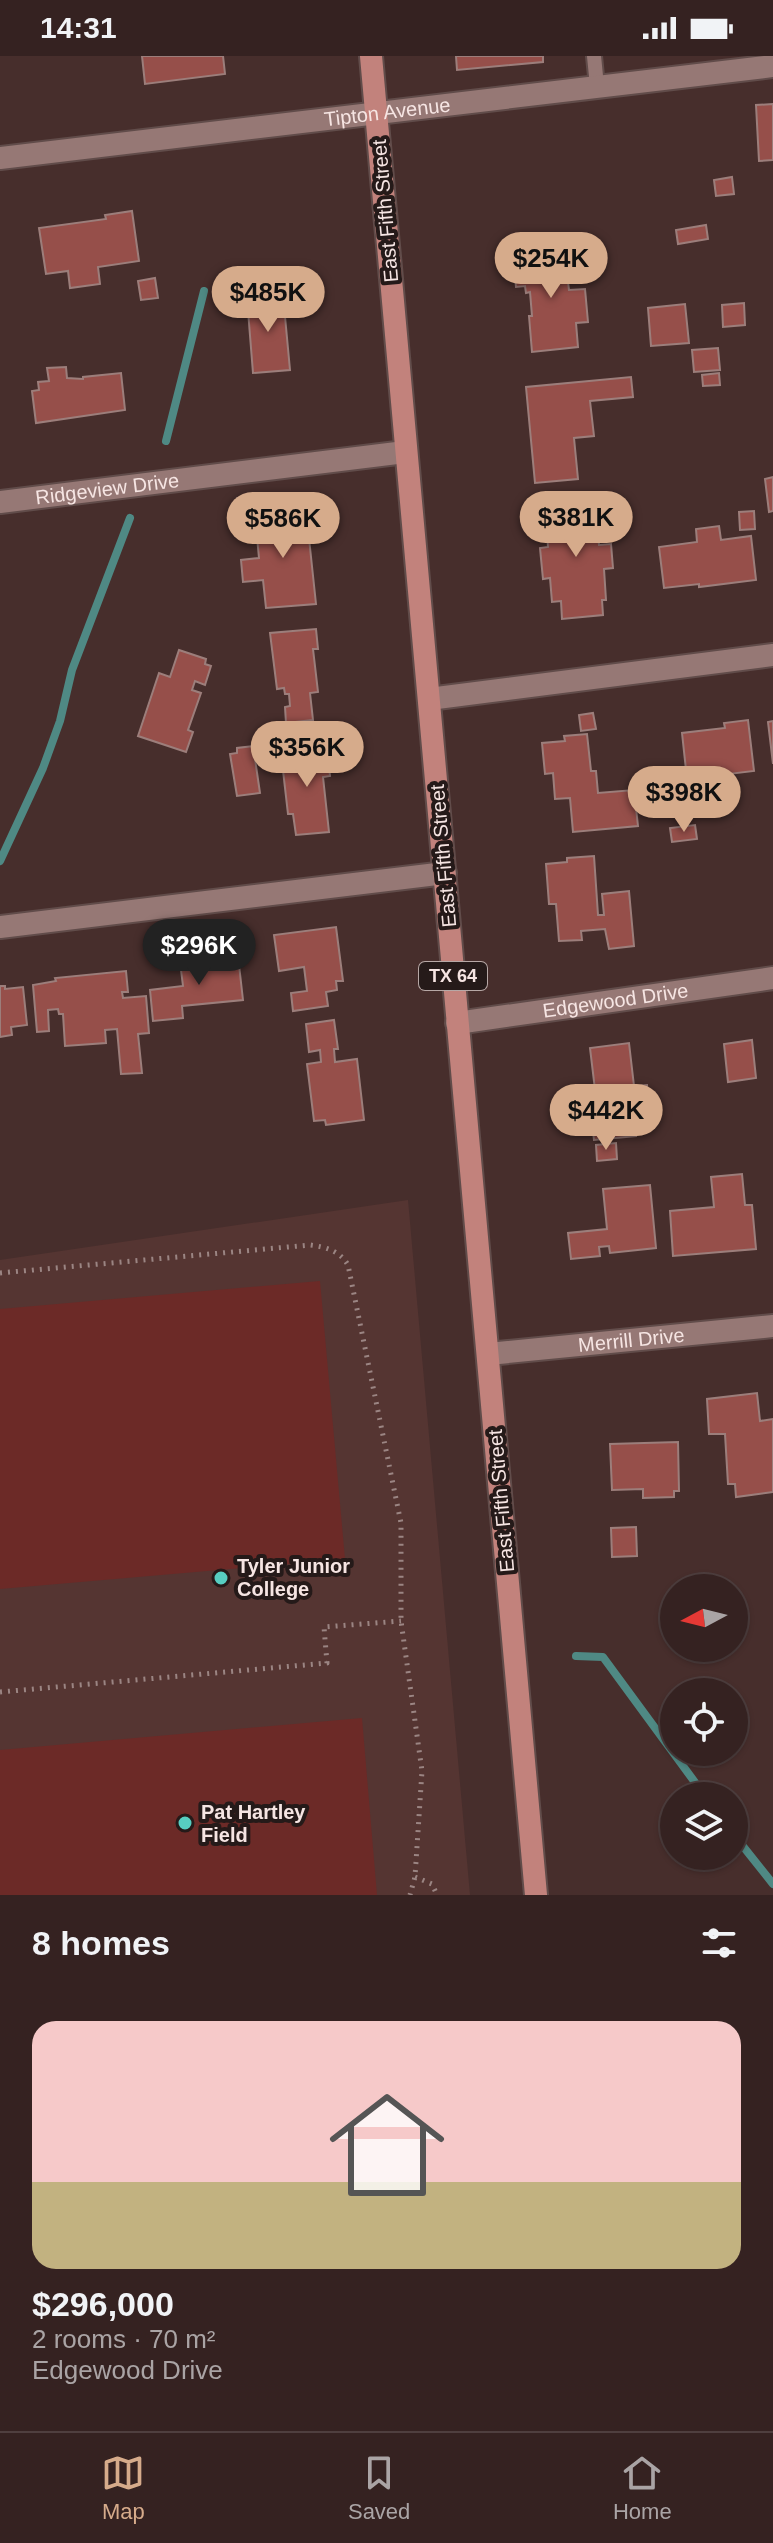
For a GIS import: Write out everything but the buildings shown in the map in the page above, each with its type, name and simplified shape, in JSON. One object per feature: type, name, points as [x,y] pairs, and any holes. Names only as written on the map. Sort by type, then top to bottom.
[{"type":"main road","name":"East Fifth Street","points":[[371,56],[536,1895]]},
{"type":"street","name":"Tipton Avenue","points":[[0,158],[773,66]]},
{"type":"street","name":"Ridgeview Drive","points":[[0,502],[405,452]]},
{"type":"street","points":[[429,699],[773,655]]},
{"type":"street","points":[[0,927],[445,873]]},
{"type":"street","name":"Edgewood Drive","points":[[457,1023],[773,978]]},
{"type":"street","name":"Merrill Drive","points":[[488,1354],[773,1326]]},
{"type":"lane","points":[[594,56],[597,86]]},
{"type":"path","points":[[0,1273],[310,1245],[329,1248],[345,1259],[401,1523],[401,1621],[422,1771],[415,1877],[410,1895]]},
{"type":"path","points":[[0,1692],[327,1663],[324,1627],[401,1621]]},
{"type":"path","points":[[415,1877],[432,1884],[437,1895]]},
{"type":"shaded area","name":"Tyler Junior College","points":[[408,1200],[470,1895],[0,1895],[0,1260]]},
{"type":"shaded area","points":[[320,1281],[345,1559],[0,1589],[0,1309]]},
{"type":"shaded area","name":"Pat Hartley Field","points":[[362,1718],[377,1895],[0,1895],[0,1750]]},
{"type":"waterway","points":[[166,441],[204,291]]},
{"type":"waterway","points":[[0,861],[43,768],[60,721],[72,670],[130,518]]},
{"type":"waterway","points":[[576,1656],[603,1657],[695,1782]]},
{"type":"waterway","points":[[748,1853],[773,1884]]},
{"type":"place","name":"Tyler Junior College","points":[[221,1578]]},
{"type":"place","name":"Pat Hartley Field","points":[[185,1823]]}]
